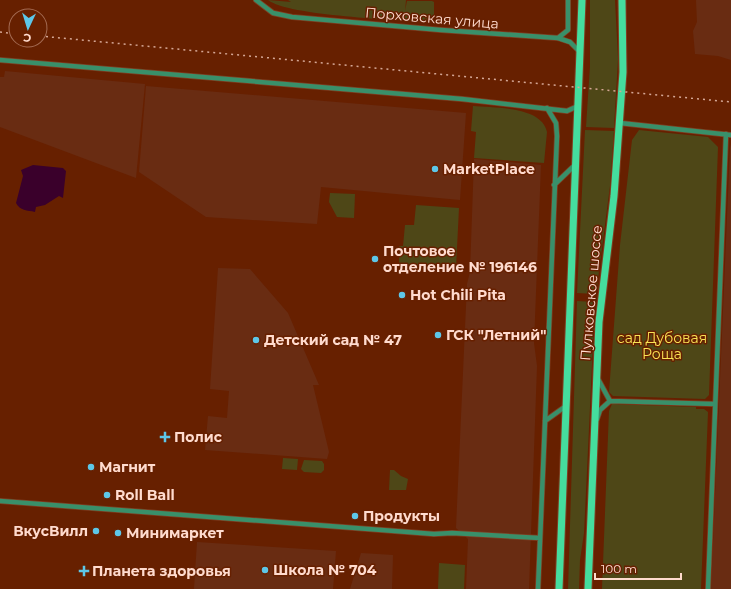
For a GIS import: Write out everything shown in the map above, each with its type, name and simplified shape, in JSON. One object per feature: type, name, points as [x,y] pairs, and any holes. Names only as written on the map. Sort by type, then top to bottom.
[{"type":"main road","name":"Пулковское шоссе","points":[[559,588],[582,0]]},
{"type":"main road","name":"Пулковское шоссе","points":[[588,587],[601,301],[614,196],[624,72],[622,0]]},
{"type":"street","name":"Порховская улица","points":[[256,0],[273,12],[292,17],[441,30],[558,38],[570,42],[581,54]]},
{"type":"street","points":[[558,38],[568,30],[568,0]]},
{"type":"street","points":[[0,60],[455,98],[567,111],[578,106]]},
{"type":"street","points":[[538,589],[557,129],[553,116],[547,108]]},
{"type":"street","points":[[620,122],[729,134],[715,404],[708,589]]},
{"type":"street","points":[[554,185],[576,164]]},
{"type":"street","points":[[597,377],[610,400]]},
{"type":"street","points":[[595,422],[600,410],[610,400],[715,404]]},
{"type":"street","points":[[545,421],[566,406]]},
{"type":"street","points":[[0,501],[434,534],[452,533],[540,538]]},
{"type":"shaded area","points":[[696,0],[731,0],[731,60],[718,56],[695,54],[693,31],[697,22]]},
{"type":"shaded area","points":[[5,71],[145,84],[136,178],[0,127],[0,77],[4,77]]},
{"type":"shaded area","points":[[146,86],[466,113],[460,200],[321,187],[317,224],[206,217],[139,172]]},
{"type":"shaded area","points":[[731,144],[731,589],[711,589],[730,148]]},
{"type":"shaded area","points":[[474,159],[541,165],[534,343],[537,366],[529,589],[466,589],[468,539],[456,528],[467,284],[470,272]]},
{"type":"shaded area","points":[[33,165],[63,168],[66,171],[63,198],[59,196],[45,205],[36,207],[35,212],[22,209],[16,203],[23,176],[21,170]]},
{"type":"shaded area","points":[[218,268],[250,269],[288,313],[319,385],[313,385],[329,452],[327,459],[205,450],[208,416],[227,418],[229,391],[210,389]]},
{"type":"shaded area","name":"Школа № 704","points":[[197,542],[336,551],[333,589],[194,589]]},
{"type":"shaded area","points":[[361,553],[393,555],[392,589],[350,589]]},
{"type":"green space","points":[[268,0],[291,2],[288,0],[406,0],[405,11],[407,1],[432,1],[434,2],[434,20],[431,22],[395,20],[320,13],[298,10],[279,5]]},
{"type":"green space","points":[[590,0],[615,0],[618,59],[614,128],[586,127],[590,66]]},
{"type":"green space","points":[[473,106],[516,110],[536,117],[543,124],[547,132],[544,163],[474,158],[476,132],[471,131]]},
{"type":"green space","points":[[585,130],[614,131],[610,186],[596,294],[577,293]]},
{"type":"green space","name":"сад Дубовая Роща","points":[[639,130],[708,137],[718,147],[709,395],[705,399],[613,396],[609,392],[620,245],[632,140]]},
{"type":"green space","points":[[330,193],[355,194],[354,218],[337,217],[329,202]]},
{"type":"green space","points":[[416,205],[459,208],[456,268],[453,271],[399,267],[399,246],[403,246],[405,225],[414,225]]},
{"type":"green space","points":[[577,301],[595,302],[584,533],[580,560],[579,589],[568,589]]},
{"type":"green space","name":"сад Дубовая Роща","points":[[612,404],[696,407],[696,409],[704,409],[708,412],[701,589],[602,589],[609,411]]},
{"type":"green space","points":[[283,458],[298,459],[297,470],[282,469]]},
{"type":"green space","points":[[304,460],[322,461],[324,464],[324,470],[321,473],[304,472],[301,469]]},
{"type":"green space","points":[[390,470],[394,470],[401,476],[408,479],[406,490],[389,490]]},
{"type":"green space","points":[[439,563],[465,565],[464,589],[438,589]]},
{"type":"railway","points":[[0,32],[8,33]]},
{"type":"railway","points":[[48,37],[731,102]]},
{"type":"place","name":"MarketPlace","points":[[435,169]]},
{"type":"place","name":"Почтовое отделение № 196146","points":[[375,259]]},
{"type":"place","name":"Hot Chili Pita","points":[[402,295]]},
{"type":"place","name":"ГСК \"Летний\"","points":[[438,335]]},
{"type":"place","name":"Детский сад № 47","points":[[256,340]]},
{"type":"place","name":"Полис","points":[[165,437]]},
{"type":"place","name":"Магнит","points":[[91,467]]},
{"type":"place","name":"Roll Ball","points":[[107,495]]},
{"type":"place","name":"Продукты","points":[[355,516]]},
{"type":"place","name":"ВкусВилл","points":[[96,531]]},
{"type":"place","name":"Минимаркет","points":[[118,533]]},
{"type":"place","name":"Школа № 704","points":[[265,570]]},
{"type":"place","name":"Планета здоровья","points":[[84,571]]}]
